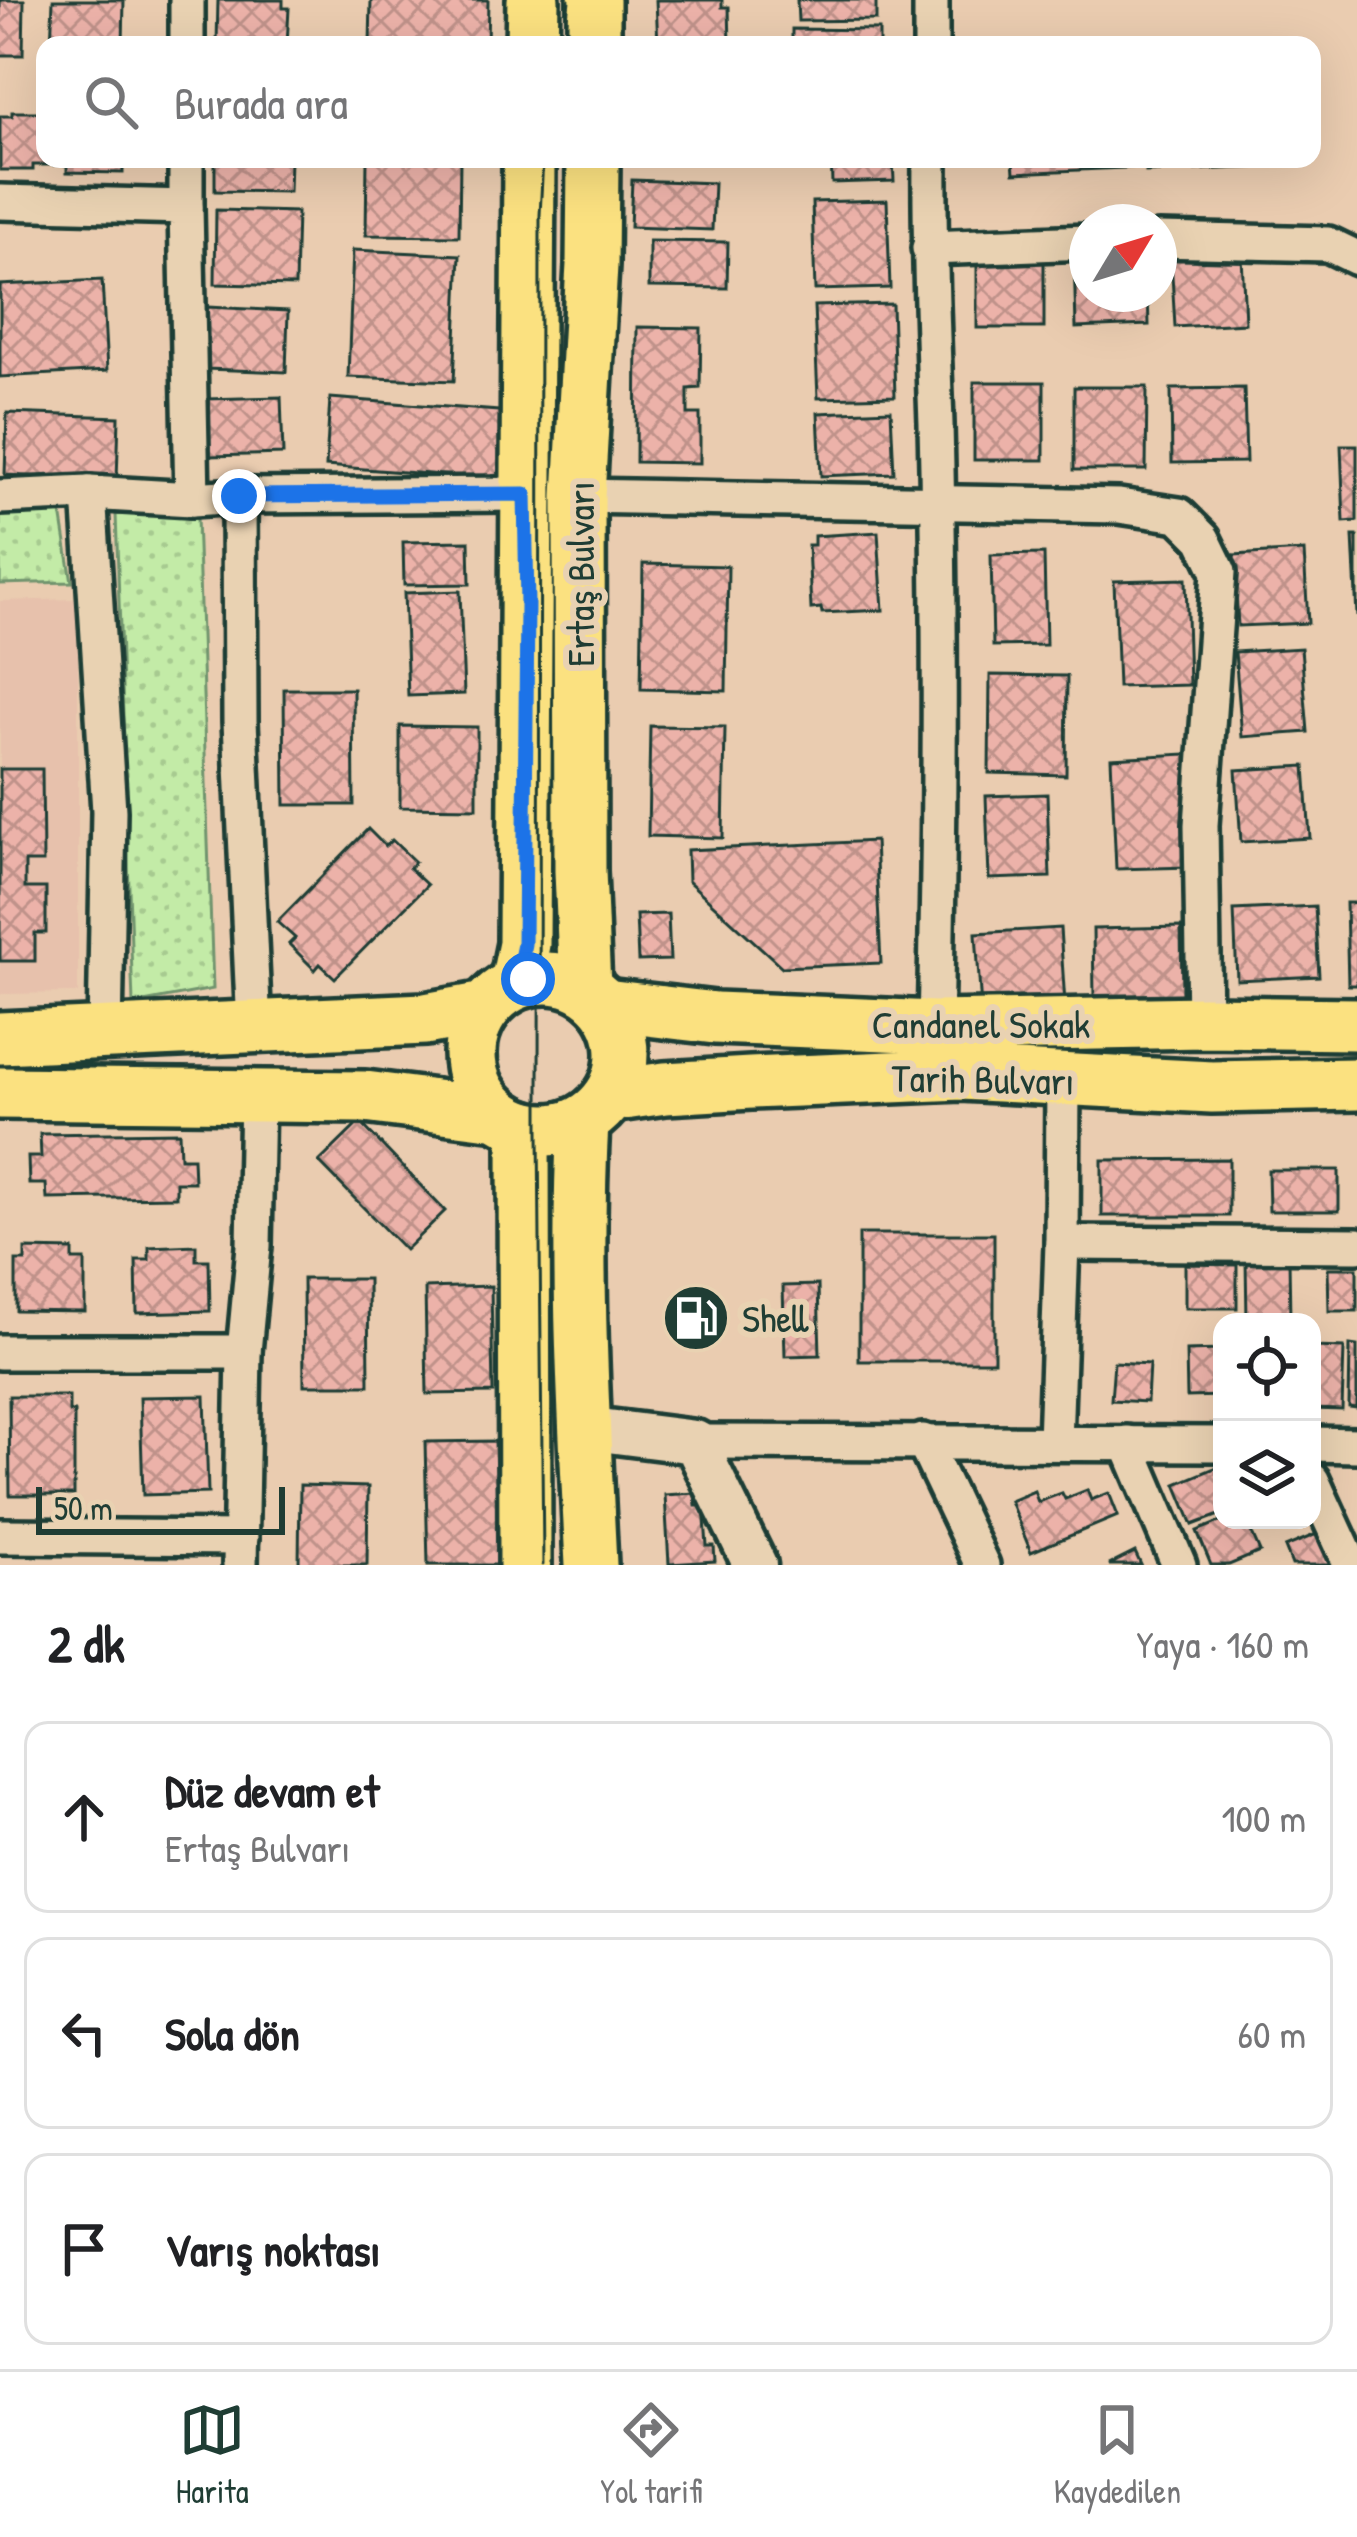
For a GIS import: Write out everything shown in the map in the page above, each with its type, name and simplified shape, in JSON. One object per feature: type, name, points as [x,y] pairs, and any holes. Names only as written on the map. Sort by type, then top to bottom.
[{"type":"main road","points":[[532,36],[533,0]]},
{"type":"main road","points":[[594,0],[594,36]]},
{"type":"main road","name":"Ertaş Bulvarı","points":[[500,995],[524,944],[529,168]]},
{"type":"main road","name":"Ertaş Bulvarı","points":[[593,168],[579,496],[580,871],[595,997]]},
{"type":"main road","points":[[0,1038],[425,1019],[541,977],[558,978],[595,997],[620,1034],[622,1066],[597,1109],[579,1195],[590,1565]]},
{"type":"main road","points":[[500,995],[472,1034],[470,1063],[479,1091],[511,1120],[526,1565]]},
{"type":"main road","name":"Candanel Sokak","points":[[595,997],[715,1018],[935,1028],[1357,1024]]},
{"type":"main road","name":"Tarih Bulvarı","points":[[597,1109],[708,1085],[961,1074],[1212,1087],[1357,1084]]},
{"type":"main road","points":[[0,1093],[364,1097],[555,1130],[597,1109]]},
{"type":"street","points":[[187,0],[187,36]]},
{"type":"street","points":[[931,0],[931,36]]},
{"type":"street","points":[[186,168],[192,500]]},
{"type":"street","points":[[930,168],[940,827],[935,1028]]},
{"type":"street","points":[[0,202],[186,207]]},
{"type":"street","points":[[1177,240],[1328,244],[1357,258]]},
{"type":"street","points":[[929,248],[1069,243]]},
{"type":"street","points":[[0,496],[88,493],[192,500],[525,494]]},
{"type":"street","points":[[88,493],[109,811],[105,1034]]},
{"type":"street","points":[[239,496],[241,721],[254,1028]]},
{"type":"street","points":[[579,496],[1120,506],[1179,515],[1203,539],[1219,572],[1201,825],[1204,1022]]},
{"type":"street","points":[[1055,1442],[1063,1079]]},
{"type":"street","points":[[0,1536],[240,1551],[257,1095]]},
{"type":"street","points":[[1062,1243],[1357,1245]]},
{"type":"street","points":[[0,1352],[244,1352]]},
{"type":"street","points":[[584,1428],[695,1442],[1213,1444]]},
{"type":"street","points":[[923,1441],[982,1565]]},
{"type":"street","points":[[695,1442],[755,1565]]},
{"type":"street","points":[[1127,1443],[1179,1565]]},
{"type":"street","points":[[1321,1444],[1357,1445]]},
{"type":"street","points":[[1321,1500],[1351,1565]]},
{"type":"shaded area","points":[[78,599],[78,993],[0,994],[0,601]]},
{"type":"green space","points":[[0,511],[61,512],[72,582],[0,584]]},
{"type":"green space","points":[[116,514],[197,517],[213,989],[133,1004]]},
{"type":"building","points":[[0,0],[24,0],[23,55],[0,55]]},
{"type":"building","points":[[53,0],[124,0],[123,36],[51,36]]},
{"type":"building","points":[[218,0],[283,0],[283,8],[289,8],[287,36],[217,36]]},
{"type":"building","points":[[371,0],[488,0],[487,36],[370,36]]},
{"type":"building","points":[[656,0],[722,0],[722,7],[729,7],[730,36],[658,36]]},
{"type":"building","points":[[797,0],[876,0],[876,20],[798,21]]},
{"type":"building","points":[[792,29],[879,30],[879,36],[792,36]]},
{"type":"building","points":[[12,112],[36,112],[33,170],[0,170],[0,116],[12,116]]},
{"type":"building","points":[[67,168],[123,168],[123,173],[67,172]]},
{"type":"building","points":[[215,168],[290,168],[289,192],[215,191]]},
{"type":"building","points":[[367,168],[460,168],[459,236],[366,235]]},
{"type":"building","points":[[831,168],[893,168],[894,181],[832,183]]},
{"type":"building","points":[[1014,168],[1124,168],[1014,173]]},
{"type":"building","points":[[1146,168],[1243,168],[1146,172]]},
{"type":"building","points":[[632,180],[714,183],[712,230],[630,227]]},
{"type":"building","points":[[887,200],[890,288],[815,290],[812,202]]},
{"type":"building","points":[[216,210],[297,212],[295,286],[215,284]]},
{"type":"building","points":[[649,241],[728,242],[727,288],[649,287]]},
{"type":"building","points":[[353,250],[460,255],[454,381],[348,377]]},
{"type":"building","points":[[977,254],[1044,254],[1044,328],[977,328]]},
{"type":"building","points":[[1242,255],[1245,323],[1175,327],[1177,258]]},
{"type":"building","points":[[102,280],[107,371],[0,377],[0,285]]},
{"type":"building","points":[[892,304],[895,396],[818,398],[814,306]]},
{"type":"building","points":[[207,307],[288,311],[286,372],[205,369]]},
{"type":"building","points":[[1076,312],[1149,312],[1149,325],[1076,328]]},
{"type":"building","points":[[637,327],[701,328],[700,388],[688,389],[688,414],[700,414],[700,463],[636,462]]},
{"type":"building","points":[[974,382],[1044,382],[1044,460],[974,460]]},
{"type":"building","points":[[1074,387],[1147,387],[1146,470],[1074,470]]},
{"type":"building","points":[[1244,388],[1246,462],[1172,463],[1171,389]]},
{"type":"building","points":[[281,397],[283,454],[209,456],[207,399]]},
{"type":"building","points":[[330,398],[511,412],[507,480],[326,466]]},
{"type":"building","points":[[891,410],[894,473],[821,476],[818,413]]},
{"type":"building","points":[[7,413],[119,417],[117,480],[5,475]]},
{"type":"building","points":[[1341,445],[1357,445],[1357,521],[1344,522]]},
{"type":"building","points":[[878,532],[883,610],[822,613],[821,608],[811,609],[808,545],[814,545],[814,536]]},
{"type":"building","points":[[1353,536],[1357,536],[1357,617]]},
{"type":"building","points":[[469,541],[470,584],[404,585],[403,542]]},
{"type":"building","points":[[1304,551],[1308,623],[1238,626],[1234,555]]},
{"type":"building","points":[[1044,554],[1046,645],[993,646],[991,555]]},
{"type":"building","points":[[643,564],[728,566],[726,691],[641,689]]},
{"type":"building","points":[[1186,579],[1189,685],[1118,687],[1114,581]]},
{"type":"building","points":[[460,591],[464,694],[408,696],[404,593]]},
{"type":"building","points":[[1301,648],[1308,732],[1242,737],[1235,652]]},
{"type":"building","points":[[990,675],[1067,676],[1066,775],[989,773]]},
{"type":"building","points":[[284,689],[353,689],[354,805],[285,805]]},
{"type":"building","points":[[400,726],[477,727],[477,808],[400,807]]},
{"type":"building","points":[[650,726],[725,727],[723,838],[648,836]]},
{"type":"building","points":[[1186,754],[1191,867],[1116,869],[1111,758]]},
{"type":"building","points":[[1305,766],[1310,838],[1241,842],[1236,770]]},
{"type":"building","points":[[0,769],[42,769],[43,862],[25,862],[25,888],[46,888],[46,933],[35,933],[35,961],[0,961]]},
{"type":"building","points":[[1047,794],[1050,877],[989,879],[986,796]]},
{"type":"building","points":[[368,829],[385,846],[392,840],[415,862],[409,868],[427,885],[335,978],[320,964],[315,970],[289,944],[295,938],[277,922]]},
{"type":"building","points":[[875,841],[881,963],[782,967],[688,881],[687,850]]},
{"type":"building","points":[[1346,903],[1357,903],[1357,985],[1348,985]]},
{"type":"building","points":[[1315,906],[1319,976],[1237,980],[1234,910]]},
{"type":"building","points":[[668,914],[670,960],[638,961],[636,915]]},
{"type":"building","points":[[1181,927],[1182,996],[1094,997],[1093,929]]},
{"type":"building","points":[[1060,928],[1065,1004],[981,1009],[976,933]]},
{"type":"building","points":[[360,1122],[445,1211],[405,1250],[319,1162]]},
{"type":"building","points":[[179,1132],[180,1158],[193,1158],[194,1182],[176,1182],[176,1197],[47,1199],[46,1184],[29,1184],[28,1157],[41,1157],[40,1134]]},
{"type":"building","points":[[1229,1159],[1229,1216],[1102,1216],[1102,1160]]},
{"type":"building","points":[[1268,1170],[1339,1170],[1339,1211],[1269,1211]]},
{"type":"building","points":[[859,1234],[994,1234],[994,1361],[859,1361]]},
{"type":"building","points":[[196,1245],[196,1260],[209,1260],[210,1311],[137,1313],[136,1260],[149,1260],[149,1247]]},
{"type":"building","points":[[25,1249],[73,1250],[73,1260],[85,1260],[85,1312],[16,1311],[16,1261],[25,1261]]},
{"type":"building","points":[[1289,1259],[1290,1313],[1247,1313],[1246,1260]]},
{"type":"building","points":[[1185,1264],[1237,1265],[1237,1308],[1185,1308]]},
{"type":"building","points":[[1328,1268],[1357,1268],[1357,1311],[1329,1311]]},
{"type":"building","points":[[303,1279],[368,1279],[369,1385],[304,1385]]},
{"type":"building","points":[[818,1285],[820,1355],[785,1356],[783,1286]]},
{"type":"building","points":[[491,1286],[493,1393],[427,1394],[425,1288]]},
{"type":"building","points":[[1350,1345],[1357,1346],[1357,1408],[1349,1407]]},
{"type":"building","points":[[1321,1347],[1344,1348],[1342,1410],[1321,1409]]},
{"type":"building","points":[[1213,1350],[1213,1396],[1187,1397],[1186,1351]]},
{"type":"building","points":[[1114,1362],[1149,1364],[1147,1402],[1111,1400]]},
{"type":"building","points":[[9,1396],[69,1396],[69,1412],[74,1412],[74,1495],[10,1495]]},
{"type":"building","points":[[205,1396],[208,1493],[143,1495],[140,1397]]},
{"type":"building","points":[[495,1441],[498,1565],[428,1565],[425,1442]]},
{"type":"building","points":[[1213,1469],[1213,1517],[1193,1525],[1176,1484]]},
{"type":"building","points":[[300,1485],[368,1487],[367,1565],[299,1565]]},
{"type":"building","points":[[1087,1490],[1091,1500],[1109,1493],[1118,1516],[1031,1552],[1010,1501],[1034,1491],[1038,1502]]},
{"type":"building","points":[[695,1493],[696,1506],[704,1506],[707,1546],[714,1546],[715,1561],[669,1564],[665,1495]]},
{"type":"building","points":[[1213,1524],[1213,1529],[1250,1529],[1260,1552],[1229,1565],[1211,1565],[1197,1531]]},
{"type":"building","points":[[1324,1531],[1339,1565],[1292,1565],[1285,1547]]},
{"type":"building","points":[[1135,1552],[1141,1565],[1109,1565]]},
{"type":"tram line","points":[[565,36],[569,0]]},
{"type":"tram line","points":[[543,168],[539,1131],[543,1565]]},
{"type":"place","name":"Shell","points":[[696,1318]]},
{"type":"route","points":[[239,496],[525,494],[524,944],[516,983],[528,979]]}]
